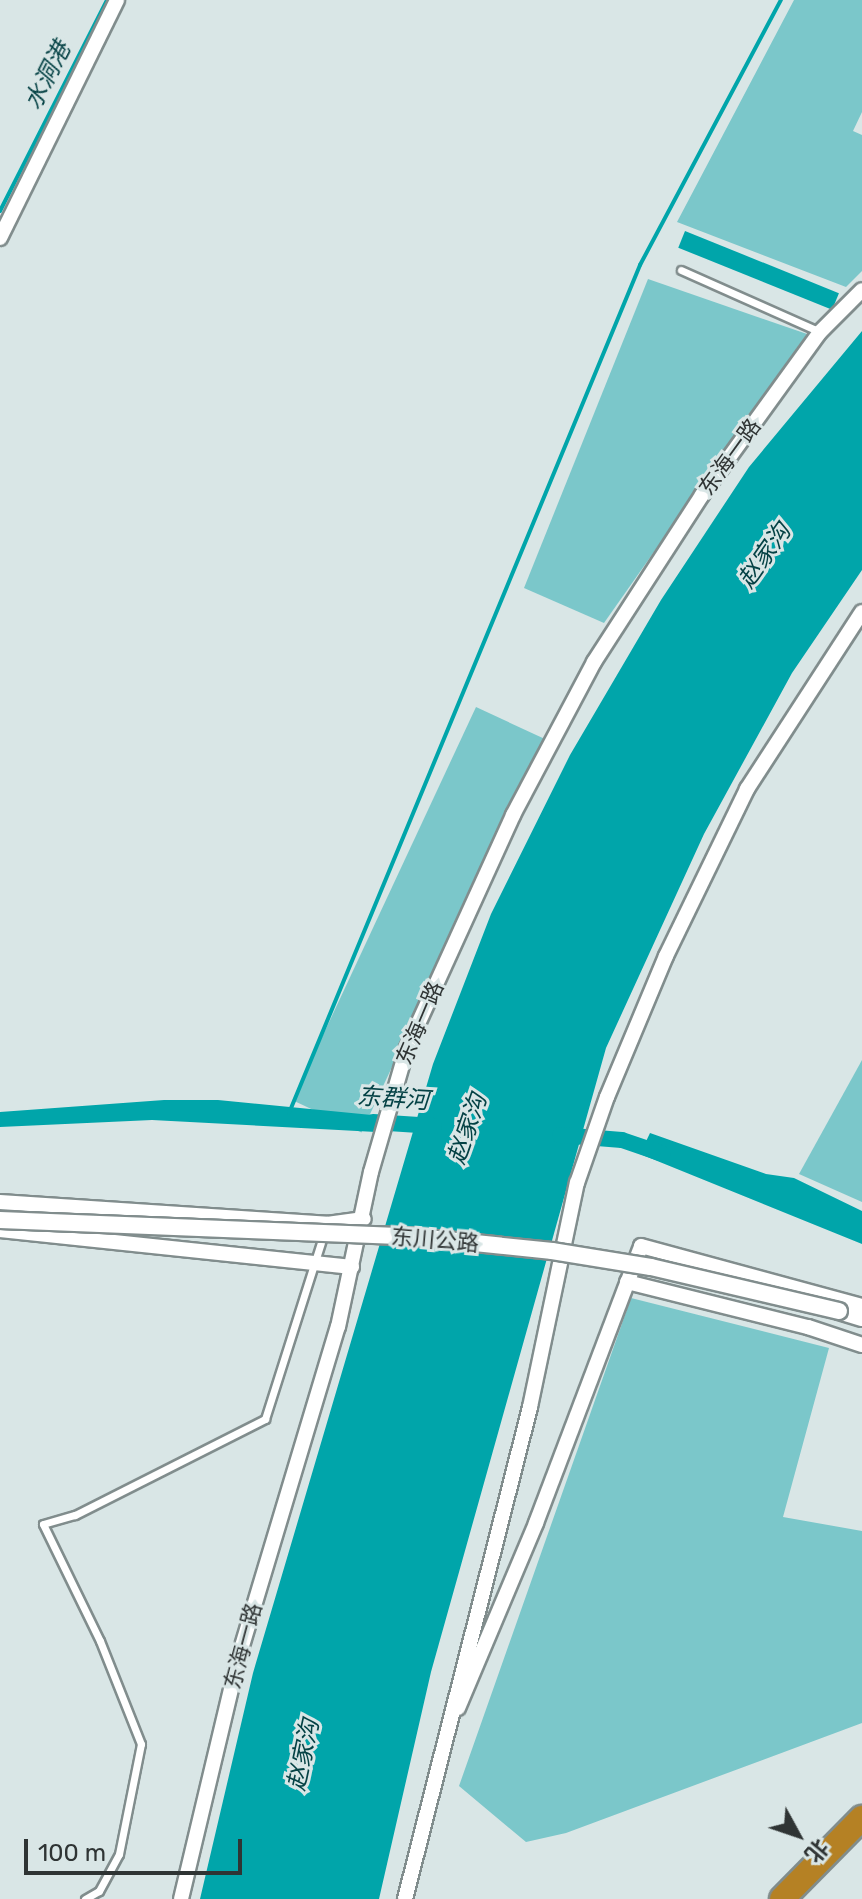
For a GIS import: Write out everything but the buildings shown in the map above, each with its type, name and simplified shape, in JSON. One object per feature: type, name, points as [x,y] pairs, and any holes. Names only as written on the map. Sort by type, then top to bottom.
[{"type":"highway","points":[[782,1899],[862,1818]]},
{"type":"street","points":[[0,238],[117,0]]},
{"type":"street","name":"东海一路","points":[[181,1899],[239,1656],[352,1267],[371,1172],[407,1048],[513,815],[594,662],[702,495],[820,332],[862,290]]},
{"type":"street","points":[[405,1899],[438,1756],[530,1407],[577,1183],[607,1097],[666,956],[747,789],[862,612]]},
{"type":"street","points":[[0,1202],[327,1224],[364,1219]]},
{"type":"street","name":"东川公路","points":[[0,1220],[417,1237],[552,1251],[651,1267],[862,1318]]},
{"type":"street","points":[[0,1230],[352,1267]]},
{"type":"street","points":[[438,1756],[536,1523],[641,1246],[862,1306]]},
{"type":"street","points":[[627,1282],[808,1327],[862,1345]]},
{"type":"lane","points":[[681,270],[820,332]]},
{"type":"lane","points":[[85,1899],[111,1875],[141,1744],[100,1641],[43,1524],[75,1515],[265,1419],[327,1224]]},
{"type":"shaded area","points":[[794,0],[862,0],[862,112],[853,131],[862,135],[862,271],[846,287],[677,222]]},
{"type":"shaded area","points":[[648,279],[807,334],[604,623],[524,588]]},
{"type":"shaded area","points":[[476,707],[545,739],[361,1132],[293,1100]]},
{"type":"shaded area","points":[[862,1060],[862,1202],[799,1174]]},
{"type":"shaded area","points":[[631,1298],[829,1348],[783,1517],[862,1531],[862,1723],[566,1833],[526,1842],[459,1786]]},
{"type":"water","points":[[685,231],[839,293],[832,310],[678,248]]},
{"type":"water","name":"赵家沟","points":[[862,331],[862,570],[792,673],[704,834],[606,1048],[431,1672],[379,1899],[200,1899],[253,1673],[433,1064],[491,914],[570,755],[661,600],[749,467]]},
{"type":"water","points":[[164,1100],[218,1100],[382,1116],[376,1132],[152,1120],[0,1127],[0,1112]]},
{"type":"water","points":[[650,1133],[766,1174],[794,1178],[862,1211],[862,1244],[640,1154]]},
{"type":"waterway","name":"水洞港","points":[[0,211],[107,0]]},
{"type":"waterway","points":[[289,1113],[640,265],[781,0]]},
{"type":"waterway","name":"东群河","points":[[373,1122],[434,1126]]},
{"type":"waterway","name":"东群河","points":[[560,1135],[622,1140],[663,1154]]}]
